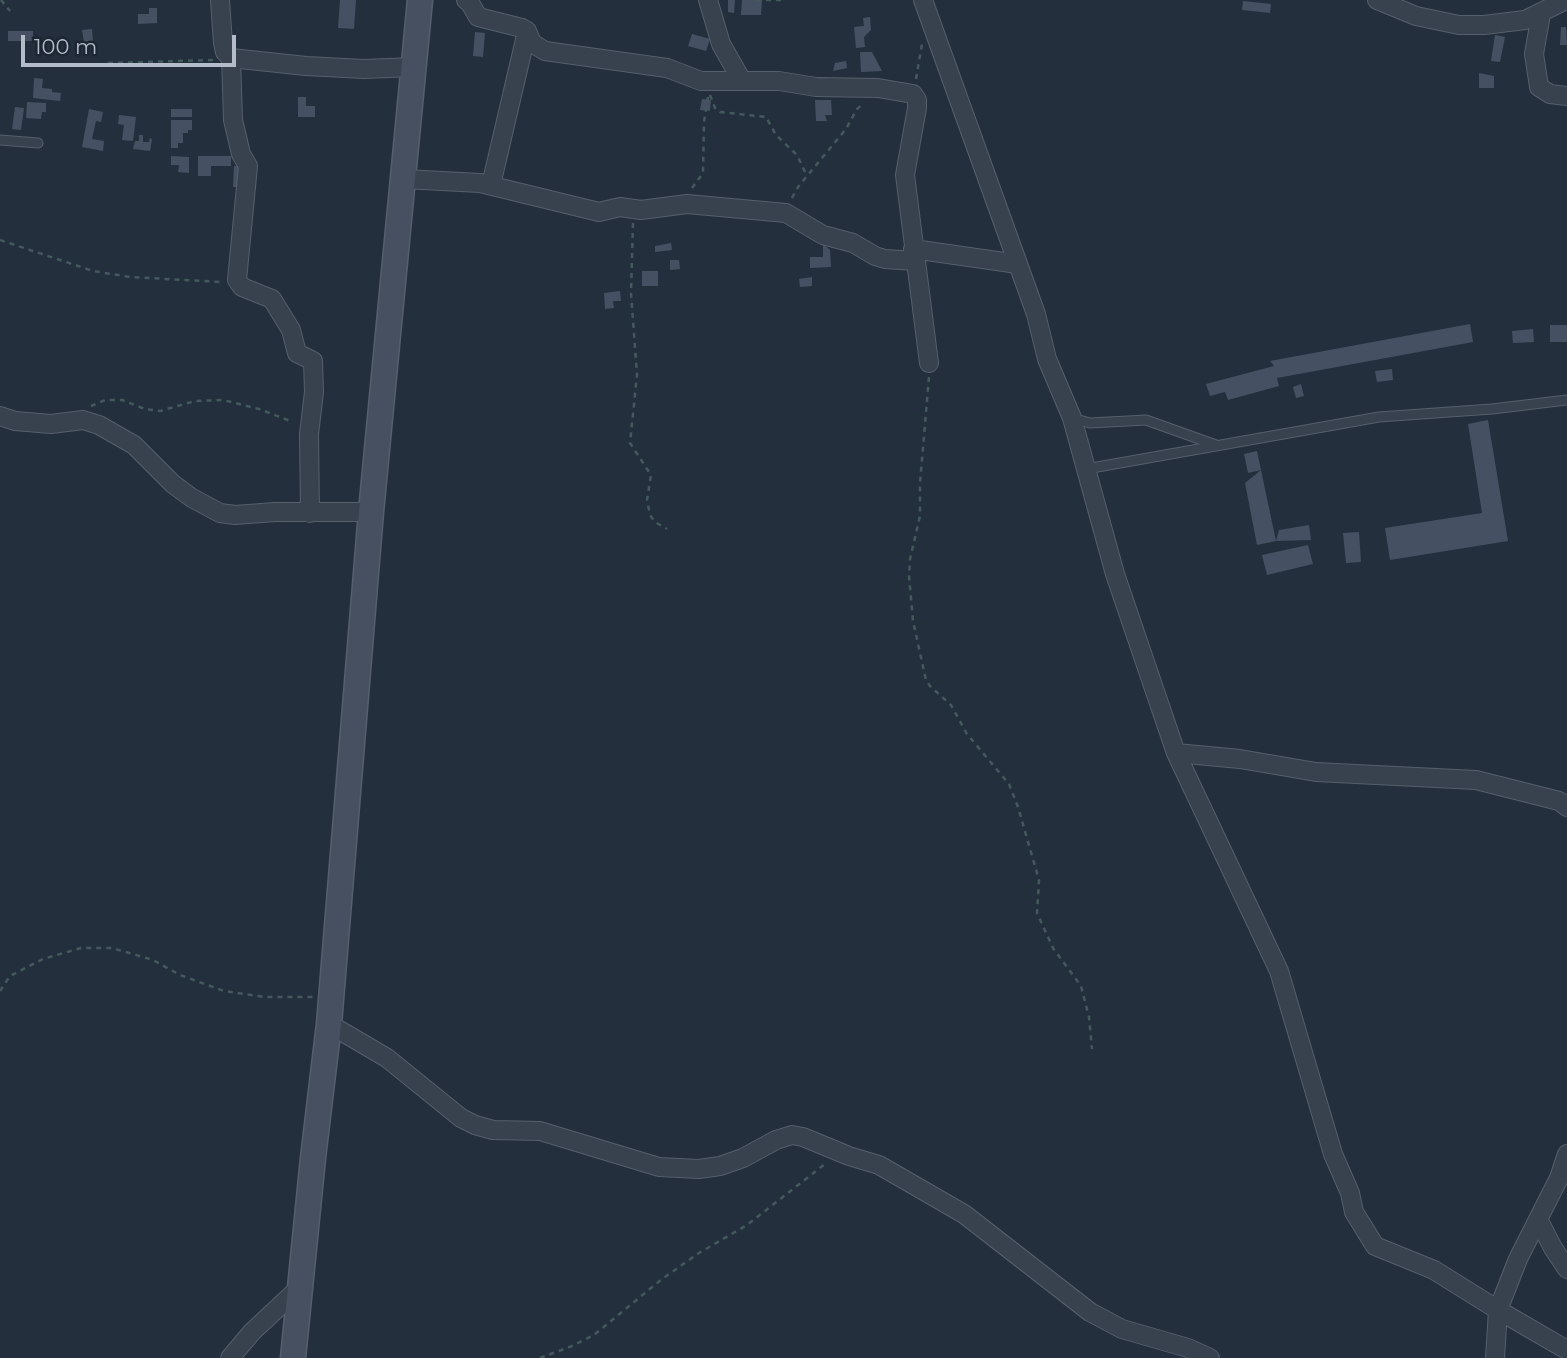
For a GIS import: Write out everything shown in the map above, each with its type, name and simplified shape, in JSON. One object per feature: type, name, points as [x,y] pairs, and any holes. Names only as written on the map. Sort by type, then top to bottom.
[{"type":"main road","points":[[293,1358],[329,1024],[372,512],[420,0]]},
{"type":"street","points":[[220,0],[223,43],[225,52],[231,58],[363,69],[414,67]]},
{"type":"street","points":[[466,0],[478,17],[514,25],[527,31],[532,43],[545,51],[667,68],[701,81],[779,81],[816,87],[878,88],[913,94],[917,100],[917,108],[905,175],[929,363]]},
{"type":"street","points":[[708,0],[721,44],[742,81]]},
{"type":"street","points":[[1377,0],[1416,16],[1459,25],[1525,20],[1566,0]]},
{"type":"street","points":[[925,7],[1037,314],[1047,359],[1072,418],[1115,574],[1177,752],[1279,971],[1333,1154],[1350,1193],[1353,1212],[1375,1246],[1434,1270],[1567,1350]]},
{"type":"street","points":[[1541,13],[1534,54],[1539,87],[1550,94],[1567,96]]},
{"type":"street","points":[[491,185],[527,31]]},
{"type":"street","points":[[231,58],[233,120],[241,154],[248,166],[238,283],[272,299],[291,330],[297,353],[313,361],[310,513]]},
{"type":"street","points":[[404,179],[451,180],[491,185],[599,212],[620,207],[633,210],[682,205],[786,213],[823,235],[853,243],[885,259],[914,255],[996,259],[1018,264]]},
{"type":"street","points":[[996,259],[1010,242]]},
{"type":"street","points":[[0,416],[15,421],[51,424],[90,421],[134,446],[173,484],[191,498],[220,513],[372,512]]},
{"type":"street","points":[[1177,752],[1316,772],[1476,780],[1559,801],[1567,807]]},
{"type":"street","points":[[329,1024],[397,1066],[461,1118],[493,1130],[540,1131],[659,1167],[699,1169],[720,1166],[743,1158],[776,1140],[792,1135],[879,1165],[964,1214],[1090,1312],[1122,1329],[1188,1348],[1210,1358]]},
{"type":"street","points":[[1495,1358],[1498,1310],[1518,1259],[1559,1178],[1567,1154]]},
{"type":"street","points":[[1538,1219],[1567,1269]]},
{"type":"street","points":[[230,1358],[252,1332],[299,1288]]},
{"type":"lane","points":[[0,140],[38,143]]},
{"type":"lane","points":[[1086,469],[1379,417],[1492,409],[1567,400]]},
{"type":"lane","points":[[1072,418],[1090,423],[1146,420],[1218,446]]},
{"type":"path","points":[[1,0],[10,11]]},
{"type":"path","points":[[756,0],[785,0]]},
{"type":"path","points":[[913,94],[925,7]]},
{"type":"path","points":[[108,63],[231,58]]},
{"type":"path","points":[[786,213],[798,187],[845,129],[856,108],[871,98],[878,88]]},
{"type":"path","points":[[682,205],[703,173],[704,122],[709,90],[715,108],[720,112],[766,117],[776,135],[797,155],[807,176]]},
{"type":"path","points":[[633,210],[631,293],[637,375],[630,443],[651,475],[647,500],[650,515],[655,522],[667,529]]},
{"type":"path","points":[[0,240],[93,271],[130,278],[238,283]]},
{"type":"path","points":[[929,363],[920,516],[909,576],[913,621],[922,664],[930,686],[951,705],[967,734],[1009,784],[1039,880],[1037,913],[1054,948],[1081,986],[1089,1017],[1092,1048]]},
{"type":"path","points":[[75,421],[82,412],[105,400],[122,400],[145,409],[160,411],[206,399],[244,404],[310,427]]},
{"type":"path","points":[[0,991],[10,976],[43,959],[81,948],[112,948],[153,960],[180,975],[224,991],[264,997],[331,997]]},
{"type":"path","points":[[540,1358],[594,1335],[680,1266],[747,1225],[841,1152]]},
{"type":"building","points":[[340,0],[356,0],[354,29],[338,28]]},
{"type":"building","points":[[728,0],[735,0],[734,13],[728,12]]},
{"type":"building","points":[[742,0],[762,0],[761,15],[741,15]]},
{"type":"building","points":[[1243,1],[1271,4],[1270,13],[1242,10]]},
{"type":"building","points":[[149,8],[157,8],[157,23],[138,24],[138,14],[149,14]]},
{"type":"building","points":[[870,17],[871,30],[864,37],[865,47],[856,48],[854,27],[864,26],[863,18]]},
{"type":"building","points":[[1561,27],[1566,27],[1567,45],[1560,45]]},
{"type":"building","points":[[92,29],[93,41],[84,42],[82,30]]},
{"type":"building","points":[[8,31],[33,31],[33,41],[8,41]]},
{"type":"building","points":[[475,32],[485,33],[483,57],[473,56]]},
{"type":"building","points":[[692,34],[710,39],[706,51],[688,46]]},
{"type":"building","points":[[1495,35],[1505,37],[1500,62],[1491,61]]},
{"type":"building","points":[[860,52],[872,52],[882,71],[861,72]]},
{"type":"building","points":[[846,61],[847,68],[833,71],[835,63]]},
{"type":"building","points":[[1479,73],[1494,76],[1494,88],[1479,88]]},
{"type":"building","points":[[34,78],[43,79],[42,88],[61,93],[60,101],[33,98]]},
{"type":"building","points":[[298,97],[306,97],[306,106],[315,106],[315,117],[298,117]]},
{"type":"building","points":[[702,99],[711,100],[710,111],[700,110]]},
{"type":"building","points":[[815,100],[831,100],[832,115],[825,115],[827,121],[816,121]]},
{"type":"building","points":[[27,102],[46,103],[46,112],[42,112],[41,119],[26,118]]},
{"type":"building","points":[[15,107],[24,108],[21,130],[12,129]]},
{"type":"building","points":[[89,109],[103,112],[101,122],[96,121],[92,139],[104,141],[103,151],[82,147]]},
{"type":"building","points":[[171,109],[192,109],[192,117],[171,117]]},
{"type":"building","points":[[119,115],[136,117],[133,141],[122,140],[124,125],[118,124]]},
{"type":"building","points":[[171,120],[192,120],[192,130],[183,133],[183,143],[178,143],[178,148],[171,148]]},
{"type":"building","points":[[139,135],[143,135],[143,142],[152,139],[150,151],[133,149],[135,141],[139,141]]},
{"type":"building","points":[[171,156],[189,157],[189,173],[178,172],[179,165],[171,165]]},
{"type":"building","points":[[198,156],[231,156],[231,166],[211,166],[211,176],[198,176]]},
{"type":"building","points":[[234,166],[243,166],[242,187],[233,187]]},
{"type":"building","points":[[671,243],[672,250],[655,252],[655,246]]},
{"type":"building","points":[[823,244],[830,250],[831,267],[810,268],[810,257],[823,257]]},
{"type":"building","points":[[670,260],[679,260],[680,269],[670,270]]},
{"type":"building","points":[[642,271],[658,271],[658,286],[642,286]]},
{"type":"building","points":[[812,277],[812,286],[800,287],[799,279]]},
{"type":"building","points":[[620,291],[621,301],[613,301],[614,308],[605,309],[604,293]]},
{"type":"building","points":[[1470,324],[1473,342],[1277,378],[1279,386],[1228,400],[1225,392],[1210,396],[1206,384],[1274,366],[1270,361]]},
{"type":"building","points":[[1550,325],[1567,325],[1567,342],[1550,342]]},
{"type":"building","points":[[1533,329],[1534,342],[1513,343],[1512,331]]},
{"type":"building","points":[[1392,369],[1393,380],[1377,382],[1375,371]]},
{"type":"building","points":[[1301,384],[1304,396],[1296,398],[1293,387]]},
{"type":"building","points":[[1488,420],[1508,541],[1390,560],[1385,528],[1482,513],[1468,424]]},
{"type":"building","points":[[1257,451],[1261,470],[1248,473],[1244,454]]},
{"type":"building","points":[[1261,470],[1276,541],[1257,545],[1245,483]]},
{"type":"building","points":[[1309,525],[1311,540],[1276,541],[1279,530]]},
{"type":"building","points":[[1359,532],[1361,562],[1346,563],[1343,533]]},
{"type":"building","points":[[1308,545],[1313,564],[1267,575],[1262,555]]}]
